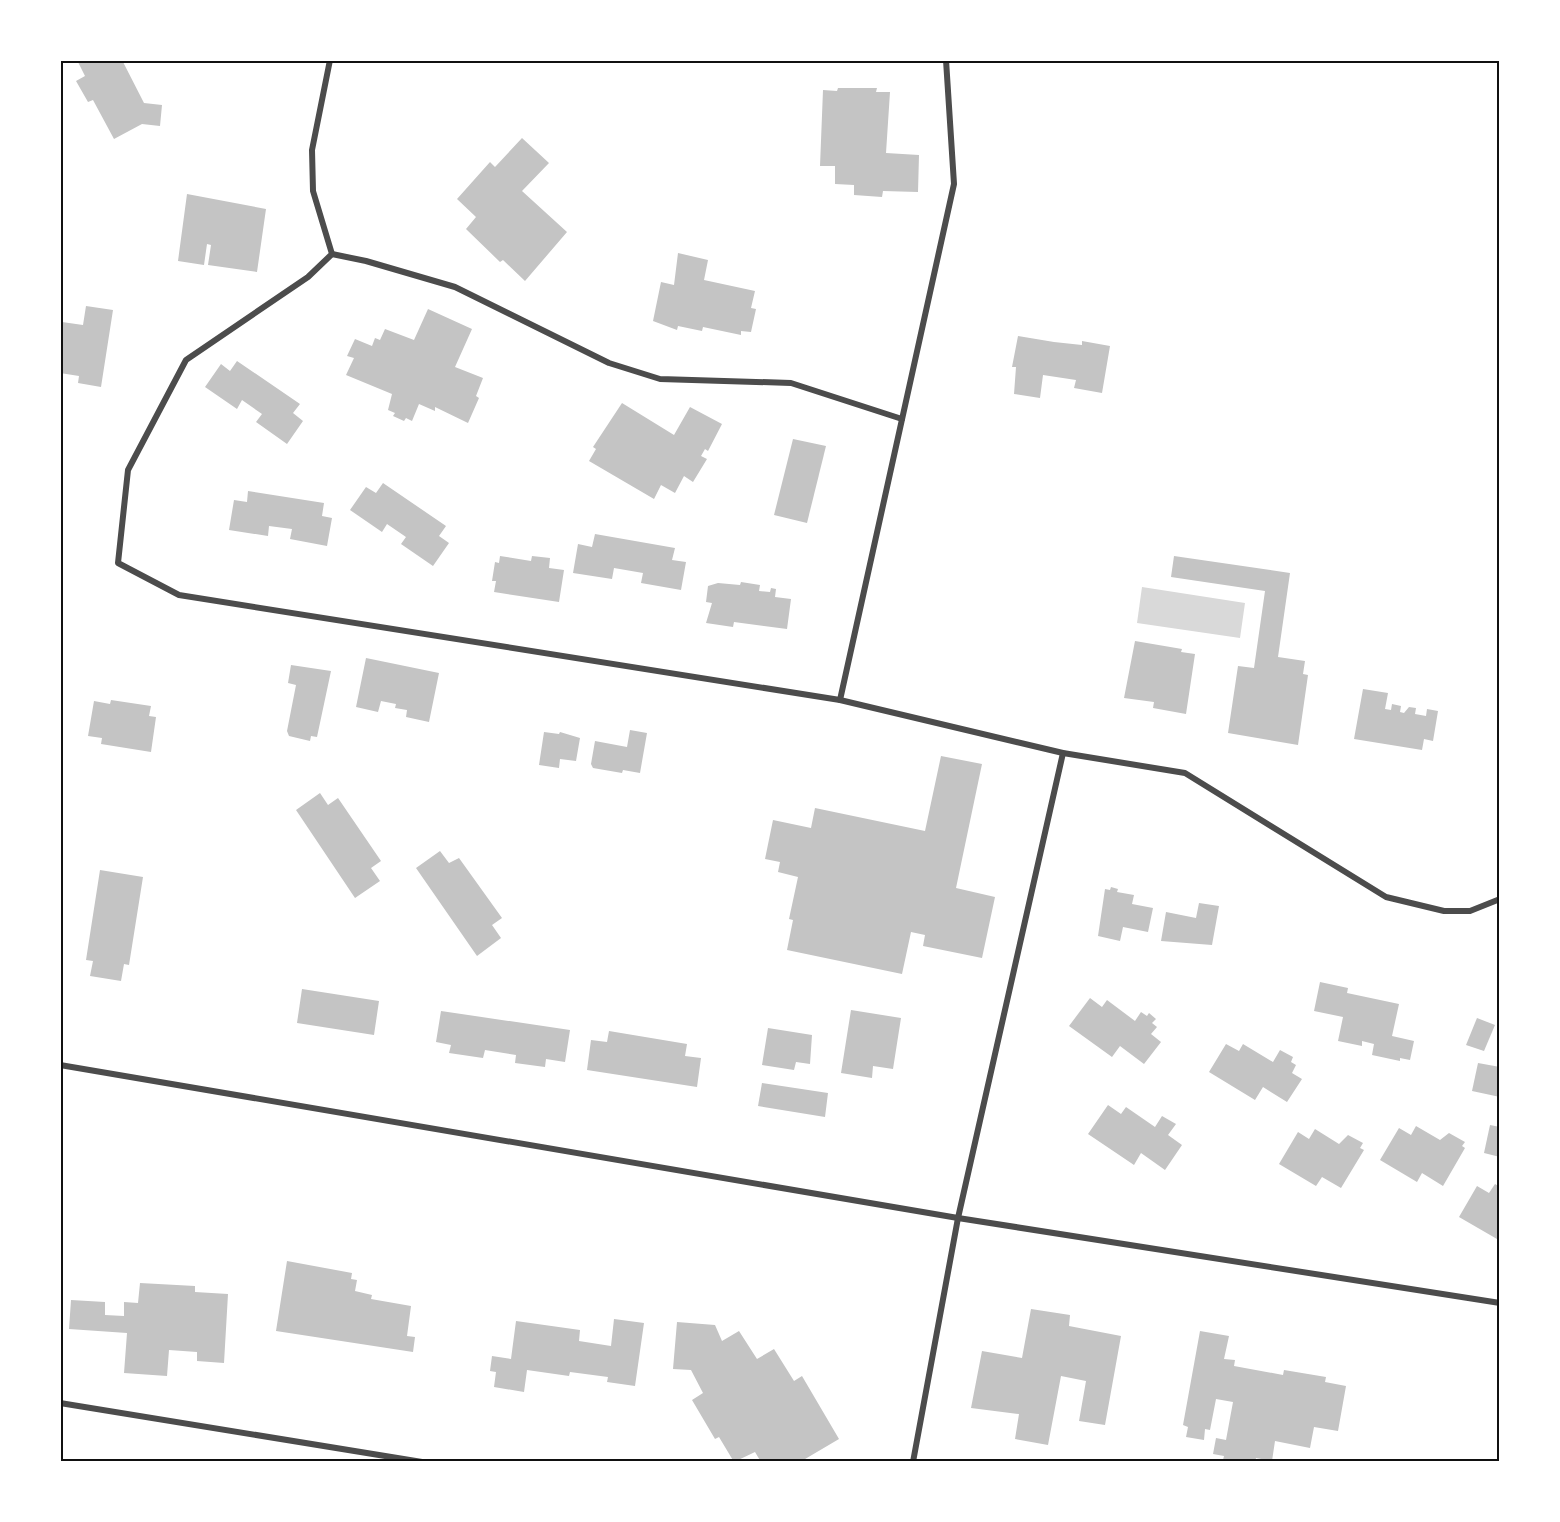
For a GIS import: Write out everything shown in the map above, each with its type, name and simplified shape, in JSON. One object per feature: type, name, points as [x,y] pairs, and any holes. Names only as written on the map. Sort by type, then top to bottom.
[{"type":"street","points":[[330,60],[312,150],[313,190],[332,254]]},
{"type":"street","points":[[840,700],[954,183],[946,60]]},
{"type":"street","points":[[332,254],[366,261],[455,287],[609,363],[660,379],[791,383],[902,419]]},
{"type":"street","points":[[332,254],[308,277],[186,360],[128,470],[118,563],[179,595],[840,700],[1063,753],[1185,773],[1386,897],[1444,911],[1470,911],[1500,898]]},
{"type":"street","points":[[913,1462],[958,1218],[1063,753]]},
{"type":"street","points":[[60,1065],[958,1218],[1500,1303]]},
{"type":"street","points":[[60,1403],[422,1462]]},
{"type":"shaded area","points":[[1142,587],[1245,603],[1240,638],[1137,623]]},
{"type":"building","points":[[77,60],[122,60],[144,103],[162,105],[160,126],[142,124],[114,139],[93,100],[88,102],[76,81],[85,76]]},
{"type":"building","points":[[838,88],[877,88],[876,92],[890,92],[886,153],[919,155],[918,192],[883,191],[882,197],[854,195],[854,185],[835,184],[835,166],[820,166],[823,90],[837,91]]},
{"type":"building","points":[[522,138],[549,163],[522,191],[567,232],[525,281],[503,260],[500,262],[466,229],[476,217],[457,199],[490,162],[495,167]]},
{"type":"building","points":[[187,194],[266,209],[257,272],[208,265],[211,245],[207,244],[204,265],[178,261]]},
{"type":"building","points":[[678,253],[708,260],[704,280],[755,291],[751,308],[756,309],[751,332],[741,331],[741,335],[703,327],[702,331],[678,326],[677,330],[653,321],[661,282],[674,285]]},
{"type":"building","points":[[86,306],[113,310],[101,387],[78,383],[79,376],[60,373],[60,313],[63,313],[62,322],[83,325]]},
{"type":"building","points":[[428,309],[472,329],[455,367],[483,378],[476,396],[479,398],[468,423],[435,407],[435,411],[419,404],[412,421],[406,418],[404,421],[393,416],[395,413],[388,410],[392,394],[346,375],[354,358],[347,356],[355,339],[372,346],[375,338],[380,340],[385,329],[414,340]]},
{"type":"building","points":[[1018,336],[1054,342],[1082,345],[1082,341],[1110,346],[1102,393],[1074,388],[1076,380],[1043,375],[1040,398],[1014,394],[1016,367],[1012,367]]},
{"type":"building","points":[[237,361],[300,404],[293,413],[303,421],[287,444],[256,422],[262,414],[242,400],[237,409],[205,387],[221,364],[230,371]]},
{"type":"building","points":[[622,403],[674,435],[690,407],[722,424],[708,451],[705,449],[701,456],[707,459],[693,482],[684,476],[675,493],[661,485],[654,499],[589,461],[596,449],[593,447]]},
{"type":"building","points":[[793,439],[826,446],[807,523],[774,515]]},
{"type":"building","points":[[383,483],[446,526],[439,536],[449,543],[433,566],[401,544],[406,537],[387,524],[382,532],[350,510],[366,487],[376,493]]},
{"type":"building","points":[[248,491],[324,503],[322,516],[332,518],[327,546],[290,539],[292,529],[269,526],[268,536],[229,530],[234,500],[247,502]]},
{"type":"building","points":[[595,534],[675,548],[672,560],[686,562],[681,590],[641,583],[643,573],[614,568],[612,579],[573,573],[578,544],[592,547]]},
{"type":"building","points":[[500,556],[531,561],[532,556],[550,558],[549,568],[564,570],[559,602],[494,592],[496,581],[492,581],[495,562],[499,563]]},
{"type":"building","points":[[1174,556],[1290,573],[1278,657],[1305,661],[1303,674],[1308,675],[1298,745],[1228,733],[1238,666],[1254,668],[1265,591],[1171,577]]},
{"type":"building","points":[[741,582],[760,585],[759,591],[770,592],[771,588],[776,589],[775,597],[791,599],[787,629],[734,622],[733,627],[706,623],[712,603],[706,602],[708,586],[718,583],[740,585]]},
{"type":"building","points":[[1135,641],[1182,649],[1181,652],[1195,654],[1186,714],[1153,708],[1154,702],[1124,698]]},
{"type":"building","points":[[366,658],[439,673],[429,722],[406,717],[407,710],[395,708],[396,704],[381,701],[378,712],[356,707]]},
{"type":"building","points":[[291,665],[331,671],[317,737],[311,736],[310,741],[289,736],[287,731],[296,685],[288,683]]},
{"type":"building","points":[[1363,689],[1388,693],[1385,709],[1391,710],[1392,704],[1401,706],[1400,712],[1404,713],[1409,707],[1416,708],[1415,714],[1426,716],[1427,709],[1438,711],[1433,741],[1424,739],[1422,750],[1354,739]]},
{"type":"building","points":[[111,700],[151,706],[149,716],[156,717],[151,752],[101,744],[102,738],[88,736],[94,701],[110,704]]},
{"type":"building","points":[[630,730],[647,733],[640,773],[623,770],[622,773],[593,768],[591,764],[595,741],[627,747]]},
{"type":"building","points":[[544,732],[559,734],[560,732],[580,738],[576,761],[560,759],[559,768],[539,765]]},
{"type":"building","points":[[941,756],[982,764],[956,888],[995,897],[982,958],[923,946],[925,935],[911,932],[902,974],[787,950],[793,920],[789,919],[798,877],[778,872],[780,862],[765,859],[773,820],[811,828],[815,808],[925,831]]},
{"type":"building","points":[[320,793],[328,805],[338,798],[381,861],[371,868],[380,881],[355,898],[296,810]]},
{"type":"building","points":[[440,851],[449,863],[459,858],[502,918],[492,925],[501,938],[477,956],[416,868]]},
{"type":"building","points":[[100,870],[143,877],[129,965],[124,964],[121,981],[90,976],[93,961],[86,960]]},
{"type":"building","points":[[1111,887],[1118,889],[1117,892],[1134,895],[1132,904],[1153,908],[1148,932],[1123,927],[1120,941],[1098,936],[1105,889],[1110,890]]},
{"type":"building","points":[[1199,903],[1219,906],[1212,945],[1161,941],[1166,912],[1196,918]]},
{"type":"building","points":[[1320,982],[1348,988],[1347,993],[1399,1004],[1392,1036],[1414,1041],[1410,1060],[1400,1058],[1400,1061],[1372,1055],[1374,1044],[1362,1041],[1362,1046],[1338,1041],[1343,1017],[1314,1011]]},
{"type":"building","points":[[302,989],[379,1001],[374,1035],[297,1023]]},
{"type":"building","points":[[1090,998],[1102,1007],[1107,1000],[1135,1021],[1141,1012],[1147,1016],[1149,1013],[1156,1019],[1152,1023],[1157,1027],[1151,1034],[1161,1042],[1144,1064],[1120,1046],[1112,1057],[1069,1026]]},
{"type":"building","points":[[851,1010],[901,1018],[893,1069],[873,1066],[872,1078],[841,1073]]},
{"type":"building","points":[[441,1011],[570,1030],[565,1062],[546,1059],[545,1067],[515,1063],[516,1055],[485,1050],[483,1058],[449,1053],[451,1045],[436,1042]]},
{"type":"building","points":[[1477,1018],[1495,1025],[1484,1051],[1466,1045]]},
{"type":"building","points":[[768,1028],[812,1035],[810,1064],[796,1062],[794,1070],[762,1065]]},
{"type":"building","points":[[609,1031],[687,1044],[685,1056],[701,1058],[697,1087],[587,1070],[591,1040],[607,1042]]},
{"type":"building","points":[[1226,1044],[1239,1051],[1243,1044],[1273,1062],[1280,1050],[1293,1057],[1291,1062],[1296,1065],[1292,1073],[1302,1079],[1287,1102],[1263,1087],[1255,1100],[1209,1072]]},
{"type":"building","points":[[1478,1063],[1500,1067],[1500,1097],[1472,1091]]},
{"type":"building","points":[[762,1083],[828,1093],[825,1117],[758,1106]]},
{"type":"building","points":[[1108,1105],[1121,1114],[1126,1107],[1155,1127],[1162,1116],[1176,1124],[1168,1135],[1182,1145],[1165,1170],[1141,1153],[1134,1165],[1088,1134]]},
{"type":"building","points":[[1490,1125],[1500,1127],[1500,1157],[1484,1153]]},
{"type":"building","points":[[1416,1126],[1440,1140],[1449,1133],[1465,1142],[1462,1146],[1465,1148],[1443,1186],[1422,1173],[1417,1182],[1380,1160],[1399,1128],[1411,1135]]},
{"type":"building","points":[[1315,1129],[1339,1144],[1348,1135],[1363,1143],[1360,1148],[1364,1150],[1341,1188],[1322,1177],[1316,1186],[1279,1164],[1298,1132],[1309,1139]]},
{"type":"building","points":[[1495,1184],[1500,1187],[1500,1234],[1497,1239],[1459,1217],[1477,1186],[1489,1193]]},
{"type":"building","points":[[287,1261],[352,1273],[351,1279],[357,1280],[355,1291],[372,1295],[371,1299],[411,1306],[407,1336],[415,1337],[413,1352],[276,1331]]},
{"type":"building","points":[[140,1283],[195,1286],[195,1292],[228,1294],[224,1363],[197,1361],[197,1352],[169,1350],[167,1376],[124,1373],[127,1333],[69,1329],[71,1300],[105,1302],[105,1315],[124,1316],[124,1302],[138,1303]]},
{"type":"building","points":[[1031,1309],[1070,1315],[1069,1326],[1121,1336],[1105,1425],[1079,1421],[1086,1381],[1061,1376],[1048,1445],[1015,1439],[1019,1414],[971,1408],[982,1351],[1022,1358]]},
{"type":"building","points":[[614,1319],[644,1323],[635,1386],[607,1382],[608,1377],[570,1372],[569,1376],[527,1370],[524,1392],[494,1387],[496,1372],[490,1371],[492,1356],[511,1359],[516,1321],[580,1330],[579,1341],[611,1346]]},
{"type":"building","points":[[677,1322],[715,1325],[722,1341],[739,1331],[757,1359],[774,1349],[794,1381],[802,1376],[839,1439],[800,1462],[761,1462],[755,1452],[734,1462],[719,1437],[715,1439],[692,1400],[703,1393],[691,1370],[673,1369]]},
{"type":"building","points":[[1200,1331],[1229,1336],[1224,1359],[1235,1360],[1234,1366],[1283,1375],[1284,1370],[1326,1377],[1325,1382],[1346,1386],[1338,1431],[1314,1427],[1310,1448],[1275,1441],[1272,1461],[1256,1458],[1255,1462],[1223,1460],[1224,1456],[1213,1454],[1216,1438],[1226,1440],[1233,1402],[1216,1399],[1210,1430],[1205,1429],[1204,1440],[1186,1437],[1188,1427],[1183,1425]]}]
